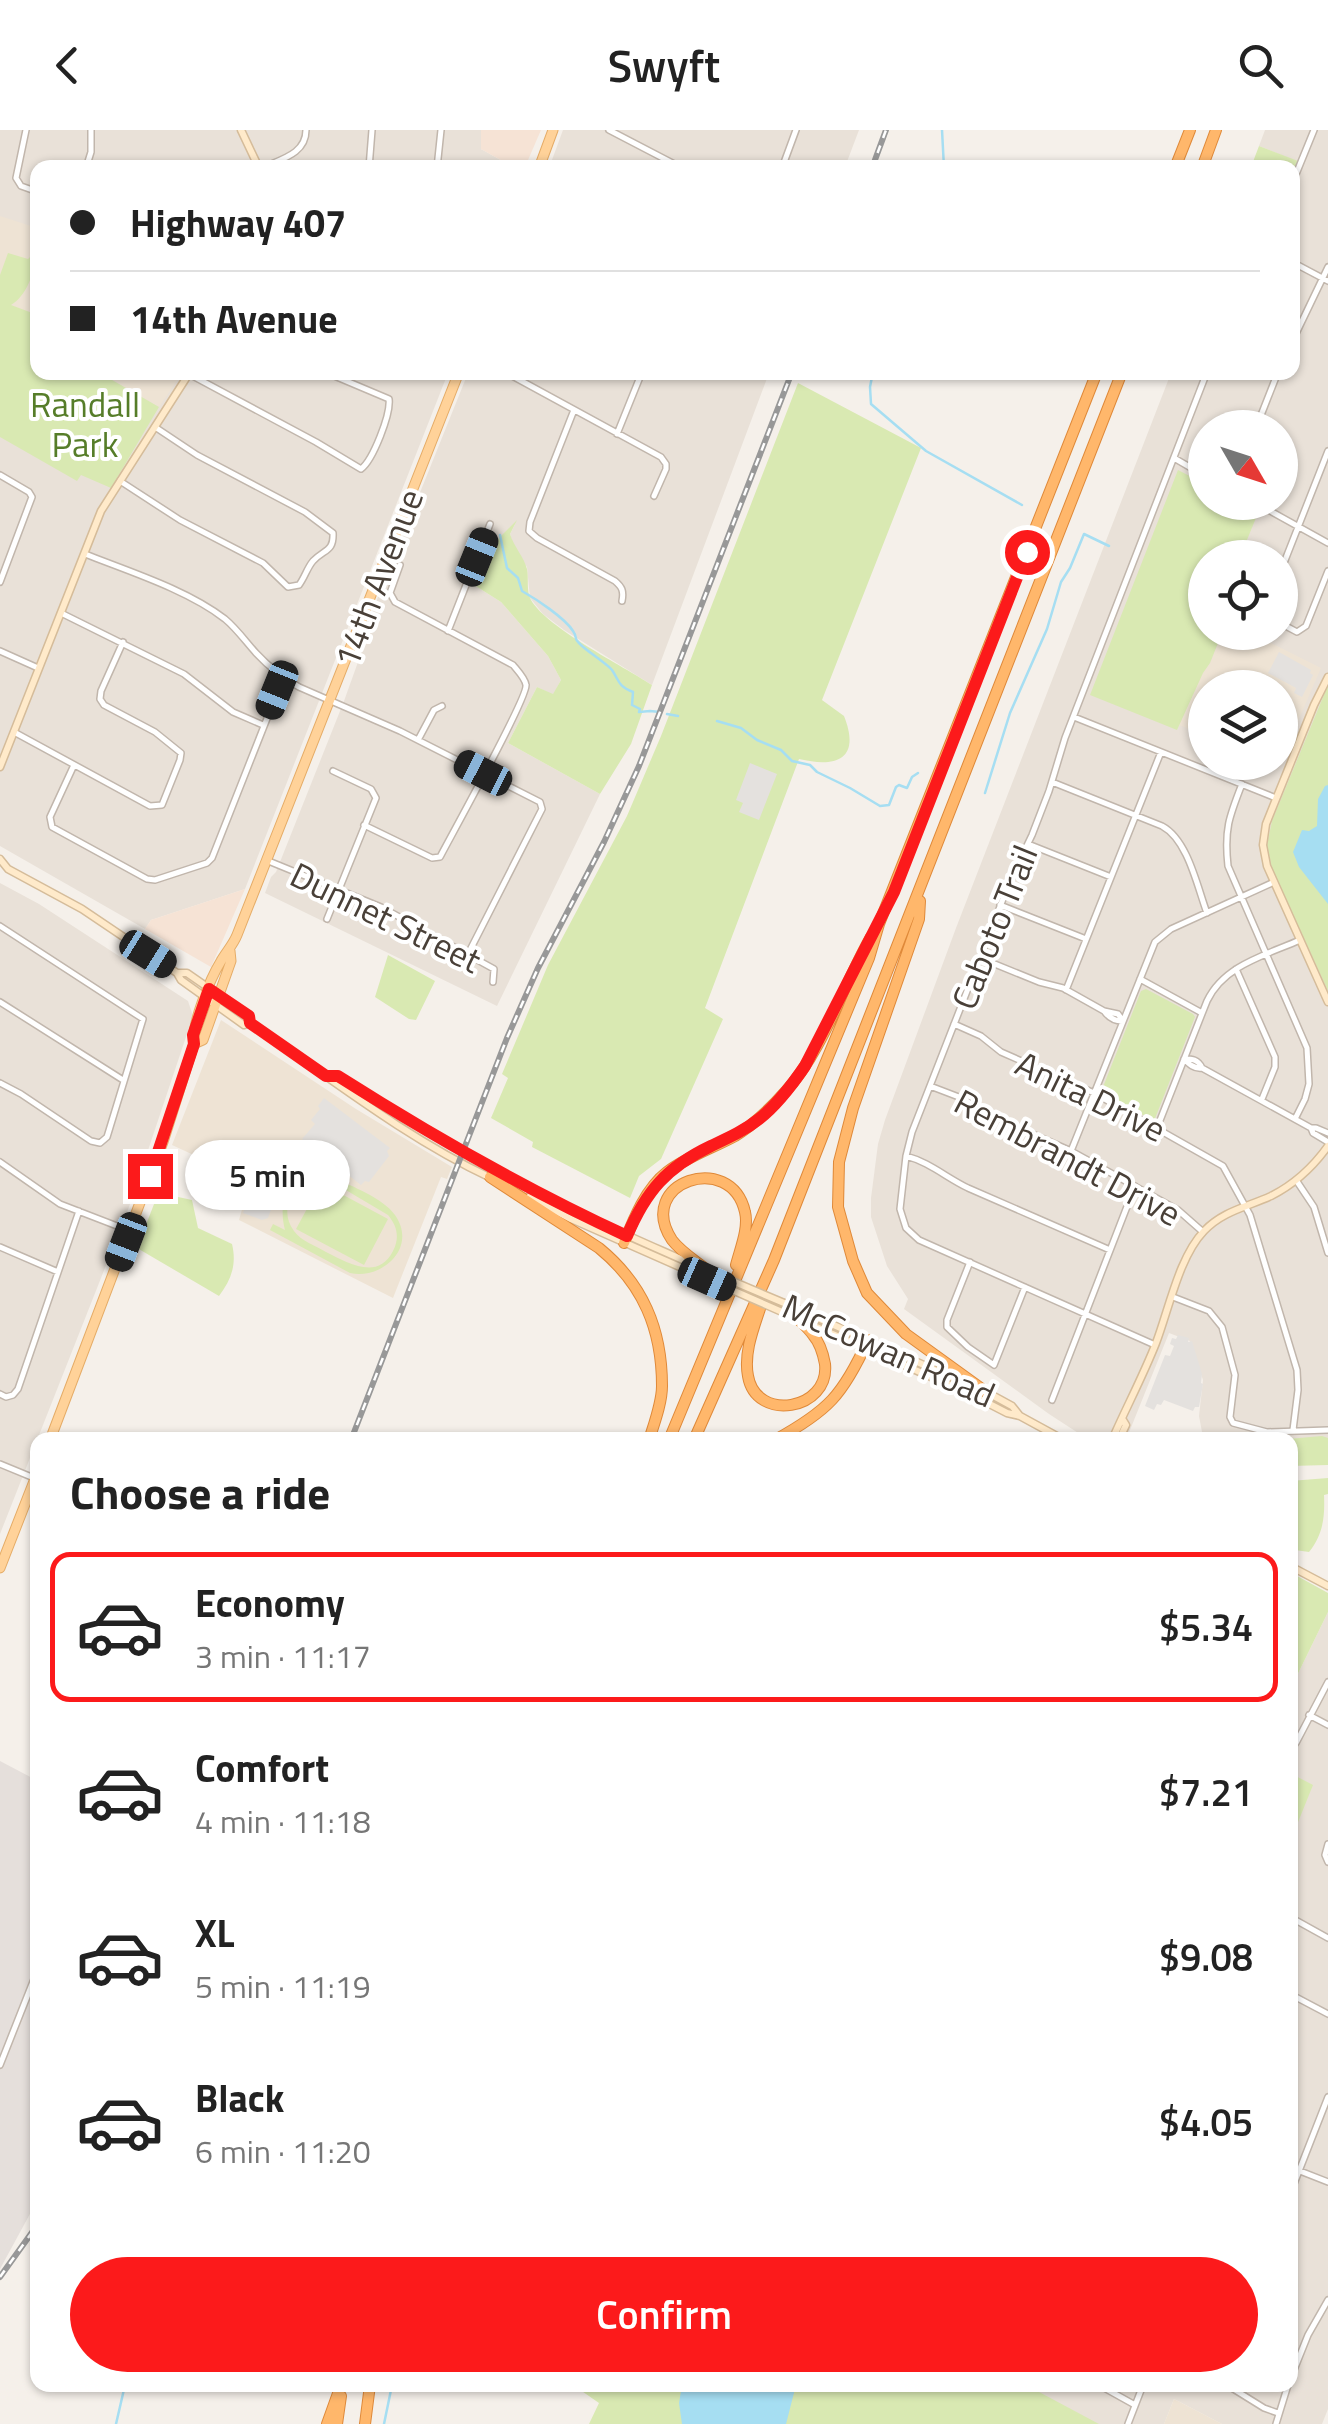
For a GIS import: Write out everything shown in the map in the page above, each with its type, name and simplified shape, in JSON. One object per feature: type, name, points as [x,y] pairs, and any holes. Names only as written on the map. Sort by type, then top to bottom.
[{"type":"highway","points":[[1178,160],[1188,130]]},
{"type":"highway","points":[[1204,160],[1218,130]]},
{"type":"highway","points":[[625,1239],[650,1190],[666,1172],[733,1137],[760,1118],[790,1088],[805,1066],[894,892],[1093,380]]},
{"type":"highway","points":[[698,1432],[769,1272],[1119,380]]},
{"type":"highway","points":[[920,890],[919,919],[844,1144],[838,1207],[853,1261],[867,1293],[906,1334],[989,1394]]},
{"type":"highway","points":[[672,1432],[870,958],[879,924]]},
{"type":"highway","points":[[490,1177],[598,1248],[623,1270],[645,1301],[657,1343],[662,1390],[651,1432]]},
{"type":"highway","points":[[708,1274],[676,1245],[662,1217],[665,1201],[679,1186],[695,1178],[720,1180],[740,1194],[746,1215],[727,1300]]},
{"type":"highway","points":[[769,1272],[747,1356],[748,1376],[753,1390],[777,1406],[806,1402],[820,1389],[826,1374],[823,1352],[797,1318]]},
{"type":"highway","points":[[787,1432],[828,1406],[847,1383],[866,1344]]},
{"type":"highway","points":[[327,2424],[339,2392]]},
{"type":"highway","points":[[338,2424],[341,2392]]},
{"type":"highway","points":[[365,2424],[369,2392]]},
{"type":"main road","points":[[241,130],[256,160]]},
{"type":"main road","points":[[541,160],[553,130]]},
{"type":"main road","points":[[0,767],[102,511],[185,380]]},
{"type":"main road","name":"14th Avenue","points":[[53,1432],[163,1142],[194,1044],[203,1040],[212,997],[231,961],[230,950],[456,380]]},
{"type":"main road","points":[[1328,677],[1276,798],[1263,845],[1265,861],[1328,1002]]},
{"type":"main road","name":"McCowan Road","points":[[0,859],[4,869],[82,909],[178,973],[187,973],[212,997],[249,1016],[250,1023],[354,1097],[451,1157],[570,1219],[784,1302],[1049,1432]]},
{"type":"main road","name":"McCowan Road","points":[[326,1076],[338,1076],[448,1143],[625,1239]]},
{"type":"main road","points":[[1121,1432],[1188,1255],[1203,1232],[1228,1212],[1274,1194],[1296,1180],[1328,1144]]},
{"type":"main road","name":"McCowan Road","points":[[708,1274],[782,1312],[989,1394],[1012,1406],[1020,1416]]},
{"type":"main road","points":[[0,1568],[30,1490]]},
{"type":"main road","points":[[1298,1570],[1328,1586]]},
{"type":"street","points":[[26,130],[16,178],[21,186],[30,189]]},
{"type":"street","points":[[88,160],[91,130]]},
{"type":"street","points":[[277,160],[298,150],[306,130]]},
{"type":"street","points":[[370,160],[372,130]]},
{"type":"street","points":[[438,160],[441,130]]},
{"type":"street","points":[[610,130],[668,160]]},
{"type":"street","points":[[785,160],[796,130]]},
{"type":"street","points":[[1300,164],[1314,130]]},
{"type":"street","points":[[1300,266],[1326,280]]},
{"type":"street","points":[[1300,327],[1326,280],[1328,266]]},
{"type":"street","points":[[200,380],[361,469],[369,462],[390,409],[388,399],[344,380]]},
{"type":"street","points":[[520,380],[664,460],[666,469],[654,496]]},
{"type":"street","points":[[618,434],[639,380]]},
{"type":"street","name":"Caboto Trail","points":[[1155,1344],[923,1242],[906,1228],[900,1209],[912,1132],[1000,905],[1028,844],[1204,380]]},
{"type":"street","points":[[1263,410],[1275,380]]},
{"type":"street","points":[[574,410],[530,522],[530,531],[615,581],[624,593],[622,601]]},
{"type":"street","points":[[120,481],[180,520],[263,563],[288,587],[299,585],[312,562],[334,541],[332,533],[305,512],[197,455],[155,427]]},
{"type":"street","points":[[1294,540],[1328,451]]},
{"type":"street","points":[[1174,458],[1188,466]]},
{"type":"street","points":[[0,475],[32,497],[0,582]]},
{"type":"street","points":[[1286,520],[1328,543]]},
{"type":"street","points":[[448,631],[490,524]]},
{"type":"street","points":[[84,554],[156,582],[225,619],[284,678],[418,740],[543,805],[468,954]]},
{"type":"street","points":[[364,825],[437,859],[514,717],[526,685],[513,665],[392,599],[390,593],[399,569],[383,564]]},
{"type":"street","points":[[1298,632],[1306,626],[1328,571]]},
{"type":"street","points":[[61,613],[184,674],[233,712],[263,725]]},
{"type":"street","points":[[14,732],[155,807],[162,805],[181,753],[155,732],[104,705],[100,699],[123,642]]},
{"type":"street","points":[[0,650],[39,668]]},
{"type":"street","points":[[74,764],[50,817],[52,827],[148,879],[156,880],[206,863],[212,858],[284,678]]},
{"type":"street","points":[[418,740],[434,710],[442,706]]},
{"type":"street","points":[[1074,716],[1276,798]]},
{"type":"street","points":[[1066,990],[1161,752]]},
{"type":"street","points":[[327,920],[375,803],[375,792],[333,771]]},
{"type":"street","points":[[1052,782],[1168,830],[1177,838],[1207,913]]},
{"type":"street","points":[[1242,784],[1226,836],[1228,870],[1307,1048],[1309,1084],[1295,1119]]},
{"type":"street","points":[[1028,844],[1111,877]]},
{"type":"street","name":"Dunnet Street","points":[[266,860],[388,911],[494,968],[494,982]]},
{"type":"street","points":[[1071,1150],[1155,942],[1274,882]]},
{"type":"street","points":[[1000,905],[1086,939]]},
{"type":"street","points":[[0,926],[142,1019],[108,1138],[100,1143],[0,1083]]},
{"type":"street","points":[[1157,1128],[1215,987],[1236,968],[1300,940]]},
{"type":"street","points":[[980,958],[1066,990],[1115,1020],[1124,1020]]},
{"type":"street","points":[[1236,968],[1275,1057],[1275,1067],[1261,1100]]},
{"type":"street","points":[[1140,979],[1202,1013]]},
{"type":"street","points":[[0,1002],[123,1080]]},
{"type":"street","name":"Anita Drive","points":[[954,1024],[982,1036],[1001,1052],[1094,1093],[1216,1160],[1245,1205]]},
{"type":"street","points":[[1184,1059],[1311,1128],[1328,1133]]},
{"type":"street","name":"Rembrandt Drive","points":[[930,1086],[1071,1150],[1181,1212],[1203,1232]]},
{"type":"street","points":[[1311,1128],[1328,1144]]},
{"type":"street","points":[[906,1156],[928,1164],[950,1180],[1110,1250]]},
{"type":"street","points":[[0,1162],[52,1198],[130,1231]]},
{"type":"street","points":[[1296,1180],[1314,1207],[1328,1252]]},
{"type":"street","points":[[1052,1400],[1135,1186]]},
{"type":"street","points":[[1245,1205],[1297,1370],[1293,1430]]},
{"type":"street","points":[[0,1394],[14,1395],[18,1389],[79,1212]]},
{"type":"street","points":[[0,1248],[58,1272]]},
{"type":"street","points":[[970,1262],[947,1327],[994,1365],[1025,1286]]},
{"type":"street","points":[[1173,1297],[1210,1311],[1222,1327],[1236,1378],[1230,1417],[1233,1422],[1258,1431],[1328,1430]]},
{"type":"street","points":[[0,1464],[30,1473]]},
{"type":"street","points":[[1298,1738],[1328,1682]]},
{"type":"street","points":[[1309,1715],[1328,1725]]},
{"type":"street","points":[[1328,1844],[1328,1862]]},
{"type":"street","points":[[1298,1921],[1328,1938]]},
{"type":"street","points":[[0,2065],[30,1989]]},
{"type":"street","points":[[1298,1998],[1328,2014]]},
{"type":"street","points":[[1298,2176],[1328,2098]]},
{"type":"street","points":[[1300,2171],[1328,2182]]},
{"type":"street","points":[[1298,2360],[1328,2300]]},
{"type":"street","points":[[1112,2392],[1135,2405]]},
{"type":"street","points":[[1128,2424],[1140,2392]]},
{"type":"street","points":[[1237,2392],[1278,2413]]},
{"type":"street","points":[[1276,2424],[1285,2392]]},
{"type":"shaded area","points":[[0,130],[481,130],[481,149],[501,160],[30,160],[30,380],[445,380],[245,889],[151,920],[145,929],[0,846]]},
{"type":"shaded area","points":[[481,130],[541,130],[528,160],[501,160],[481,149]]},
{"type":"shaded area","points":[[563,130],[859,130],[848,160],[552,160]]},
{"type":"shaded area","points":[[1265,130],[1328,130],[1328,1438],[1298,1438],[1298,1432],[1202,1432],[1199,1416],[1203,1380],[1190,1341],[1169,1333],[1129,1432],[1077,1432],[904,1309],[908,1299],[887,1266],[871,1217],[878,1144],[956,928],[1168,380],[1300,380],[1300,160],[1259,146]]},
{"type":"shaded area","points":[[0,216],[30,226],[30,312],[0,303]]},
{"type":"shaded area","points":[[112,380],[177,380],[159,407]]},
{"type":"shaded area","points":[[465,380],[766,380],[652,685],[543,614],[530,598],[527,567],[514,548],[510,534],[515,524],[488,549],[474,585],[501,602],[548,656],[561,680],[553,695],[537,687],[508,743],[600,794],[497,1006],[265,893],[344,701],[366,627]]},
{"type":"shaded area","points":[[1215,650],[1285,650],[1321,668],[1298,721],[1298,670],[1205,670]]},
{"type":"shaded area","points":[[1279,652],[1311,670],[1313,675],[1302,697],[1298,695],[1298,670],[1270,670]]},
{"type":"shaded area","points":[[1188,705],[1188,728],[1179,725]]},
{"type":"shaded area","points":[[750,763],[777,774],[759,820],[739,812],[743,803],[736,800]]},
{"type":"shaded area","points":[[0,883],[188,1001],[193,1016],[129,1207],[40,1432],[30,1432],[30,1458],[0,1534]]},
{"type":"shaded area","points":[[245,889],[211,967],[145,929],[151,920]]},
{"type":"shaded area","points":[[221,1020],[452,1167],[447,1179],[441,1177],[393,1298],[239,1220],[250,1181],[172,1145]]},
{"type":"shaded area","points":[[324,1098],[390,1148],[389,1156],[369,1182],[361,1185],[302,1139],[315,1124],[311,1120]]},
{"type":"shaded area","points":[[271,1142],[288,1150],[289,1160],[268,1218],[262,1220],[243,1213],[260,1168],[257,1166]]},
{"type":"shaded area","points":[[1178,1335],[1192,1341],[1202,1374],[1199,1407],[1193,1411],[1164,1400],[1154,1410],[1145,1406],[1165,1355],[1170,1356],[1174,1346],[1170,1344],[1172,1338]]},
{"type":"shaded area","points":[[1328,1612],[1328,2409],[1322,2424],[1222,2424],[1174,2399],[1164,2424],[1083,2424],[1035,2392],[1298,2392],[1298,1674]]},
{"type":"shaded area","points":[[0,1761],[30,1777],[30,2214],[0,2269]]},
{"type":"shaded area","points":[[1174,2399],[1222,2424],[1164,2424]]},
{"type":"green space","points":[[1259,146],[1295,160],[1254,160]]},
{"type":"green space","name":"Randall Park","points":[[8,253],[28,259],[30,279],[23,294],[11,305],[30,312],[30,380],[112,380],[159,407],[111,488],[81,475],[77,481],[0,437],[0,275]]},
{"type":"green space","points":[[798,383],[921,448],[822,700],[844,716],[849,731],[847,751],[834,761],[799,759],[705,1008],[723,1019],[661,1159],[639,1176],[630,1198],[532,1147],[533,1142],[491,1118],[508,1078],[502,1074],[548,965],[627,816],[661,736]]},
{"type":"green space","points":[[1178,470],[1188,475],[1188,520],[1255,520],[1247,540],[1188,540],[1188,650],[1215,650],[1205,670],[1188,670],[1188,706],[1177,730],[1090,695]]},
{"type":"green space","points":[[517,520],[510,534],[527,569],[529,596],[540,611],[569,634],[652,685],[631,744],[600,794],[508,743],[537,687],[553,694],[561,680],[548,656],[501,602],[474,585],[488,549]]},
{"type":"green space","points":[[1328,685],[1328,991],[1272,869],[1267,845],[1289,780],[1298,780],[1298,758]]},
{"type":"green space","points":[[388,955],[435,981],[416,1020],[375,997]]},
{"type":"green space","points":[[1146,989],[1195,1017],[1154,1121],[1101,1092],[1141,991]]},
{"type":"green space","points":[[333,1177],[375,1198],[395,1215],[402,1239],[393,1259],[374,1272],[350,1273],[270,1230],[273,1224],[285,1230],[283,1208],[288,1190],[302,1178]],"holes":[[[319,1180],[334,1183],[388,1215],[394,1223],[395,1246],[379,1265],[362,1267],[344,1261],[301,1238],[289,1222],[288,1206],[296,1191]]]},
{"type":"green space","points":[[321,1183],[388,1219],[364,1265],[296,1229]]},
{"type":"green space","points":[[161,1186],[169,1195],[192,1200],[198,1228],[232,1244],[232,1272],[219,1296],[137,1248]]},
{"type":"green space","points":[[1298,1438],[1328,1438],[1328,1465],[1298,1466]]},
{"type":"green space","points":[[1328,1478],[1320,1532],[1309,1552],[1298,1550],[1298,1480]]},
{"type":"green space","points":[[1298,1576],[1328,1593],[1328,1612],[1298,1674]]},
{"type":"green space","points":[[1298,1777],[1313,1785],[1298,1822]]},
{"type":"green space","points":[[583,2392],[1039,2392],[1099,2424],[589,2424],[599,2403]]},
{"type":"water","points":[[1328,785],[1328,904],[1299,867],[1293,852],[1302,830],[1317,826],[1318,799]]},
{"type":"water","points":[[681,2392],[794,2392],[786,2424],[682,2424]]},
{"type":"waterway","points":[[942,130],[944,160]]},
{"type":"waterway","points":[[871,380],[871,404],[926,451],[1022,505]]},
{"type":"waterway","points":[[985,793],[1010,713],[1084,534],[1109,546]]},
{"type":"waterway","points":[[500,535],[507,568],[518,578],[522,591],[564,620],[578,642],[633,692],[632,705],[639,712],[660,712]]},
{"type":"waterway","points":[[667,714],[678,716]]},
{"type":"waterway","points":[[717,721],[741,728],[781,750],[792,761],[810,765],[880,806],[889,805],[896,787],[907,788],[918,773]]},
{"type":"waterway","points":[[116,2424],[123,2392]]},
{"type":"waterway","points":[[384,2424],[391,2392]]},
{"type":"railway","points":[[875,160],[886,130]]},
{"type":"railway","points":[[354,1432],[507,1038],[639,766],[789,380]]},
{"type":"railway","points":[[0,2277],[30,2235]]},
{"type":"route","points":[[150,1176],[209,989],[326,1076],[338,1076],[527,1187],[627,1236],[650,1190],[666,1172],[733,1137],[760,1118],[790,1088],[805,1066],[894,892],[1027,552]]}]
